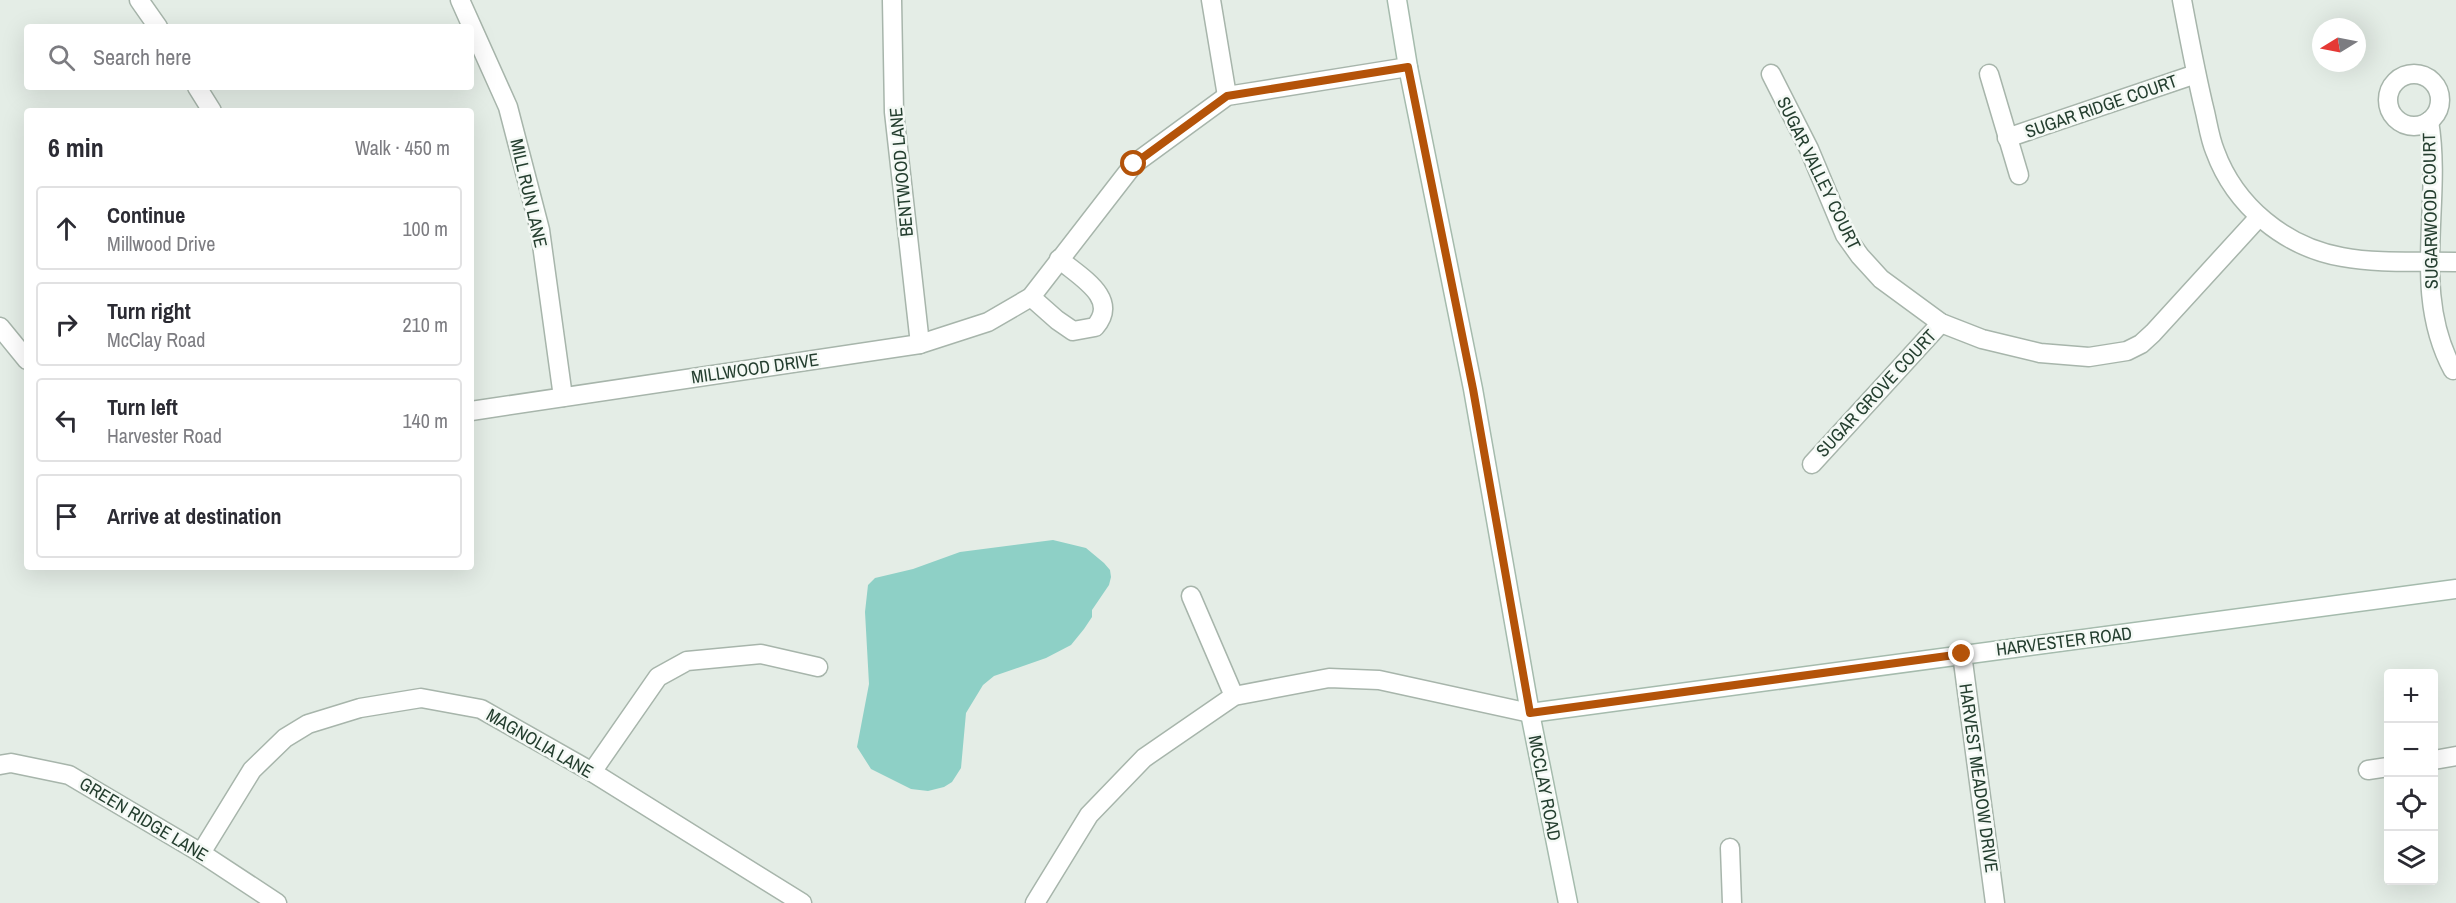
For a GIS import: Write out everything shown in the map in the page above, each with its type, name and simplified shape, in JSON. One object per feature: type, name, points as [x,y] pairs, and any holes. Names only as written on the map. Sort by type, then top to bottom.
[{"type":"street","points":[[139,0],[156,24]]},
{"type":"street","name":"MILL RUN LANE","points":[[460,0],[471,24]]},
{"type":"street","name":"BENTWOOD LANE","points":[[892,0],[894,112],[920,344]]},
{"type":"street","points":[[1211,0],[1227,96]]},
{"type":"street","name":"MCCLAY ROAD","points":[[1397,0],[1408,67],[1473,389],[1530,713],[1568,903]]},
{"type":"street","points":[[2182,0],[2196,74],[2215,152],[2234,187],[2259,217],[2285,237],[2316,251],[2342,257],[2372,261],[2456,262]]},
{"type":"street","name":"MILL RUN LANE","points":[[474,31],[508,107],[540,230],[563,396]]},
{"type":"street","name":"MILLWOOD DRIVE","points":[[474,411],[920,344],[988,322],[1031,297],[1134,164],[1227,96],[1408,67]]},
{"type":"street","name":"SUGAR VALLEY COURT","points":[[1771,74],[1809,149],[1845,235],[1855,249],[1881,279],[1941,323],[1982,339],[2040,353],[2089,357],[2127,351],[2141,344],[2153,333],[2259,217]]},
{"type":"street","name":"SUGAR RIDGE COURT","points":[[1989,74],[2019,175]]},
{"type":"street","name":"SUGAR RIDGE COURT","points":[[2007,138],[2196,74]]},
{"type":"street","points":[[199,90],[210,108]]},
{"type":"street","name":"SUGARWOOD COURT","points":[[2429,122],[2433,148],[2428,261],[2432,307],[2442,350],[2453,370]]},
{"type":"street","points":[[1031,297],[1073,331],[1095,327],[1102,319],[1105,309],[1103,302],[1092,288],[1059,258]]},
{"type":"street","name":"SUGAR GROVE COURT","points":[[1812,464],[1941,323]]},
{"type":"street","points":[[0,327],[24,356]]},
{"type":"street","name":"HARVESTER ROAD","points":[[1234,696],[1329,678],[1369,680],[1530,713],[2456,590]]},
{"type":"street","points":[[1035,903],[1089,815],[1144,758],[1234,696],[1191,596]]},
{"type":"street","points":[[592,772],[658,677],[687,661],[761,654],[818,667]]},
{"type":"street","name":"HARVEST MEADOW DRIVE","points":[[1962,654],[1995,903]]},
{"type":"street","name":"MAGNOLIA LANE","points":[[201,853],[252,770],[285,738],[308,724],[360,708],[421,698],[481,709],[592,772],[802,903]]},
{"type":"street","points":[[2438,759],[2456,756]]},
{"type":"street","name":"GREEN RIDGE LANE","points":[[0,765],[11,763],[69,775],[201,853],[277,903]]},
{"type":"street","points":[[2368,770],[2384,768]]},
{"type":"street","points":[[1730,848],[1732,903]]},
{"type":"water","points":[[1053,540],[1086,548],[1110,570],[1109,585],[1092,610],[1092,617],[1084,629],[1071,645],[1046,658],[994,676],[983,685],[966,713],[961,768],[952,782],[944,787],[928,791],[911,789],[871,769],[857,747],[869,684],[865,612],[868,585],[875,578],[913,569],[960,552]]},
{"type":"route","points":[[1134,164],[1187,123],[1227,96],[1408,67],[1473,389],[1530,713],[1962,654]]}]
